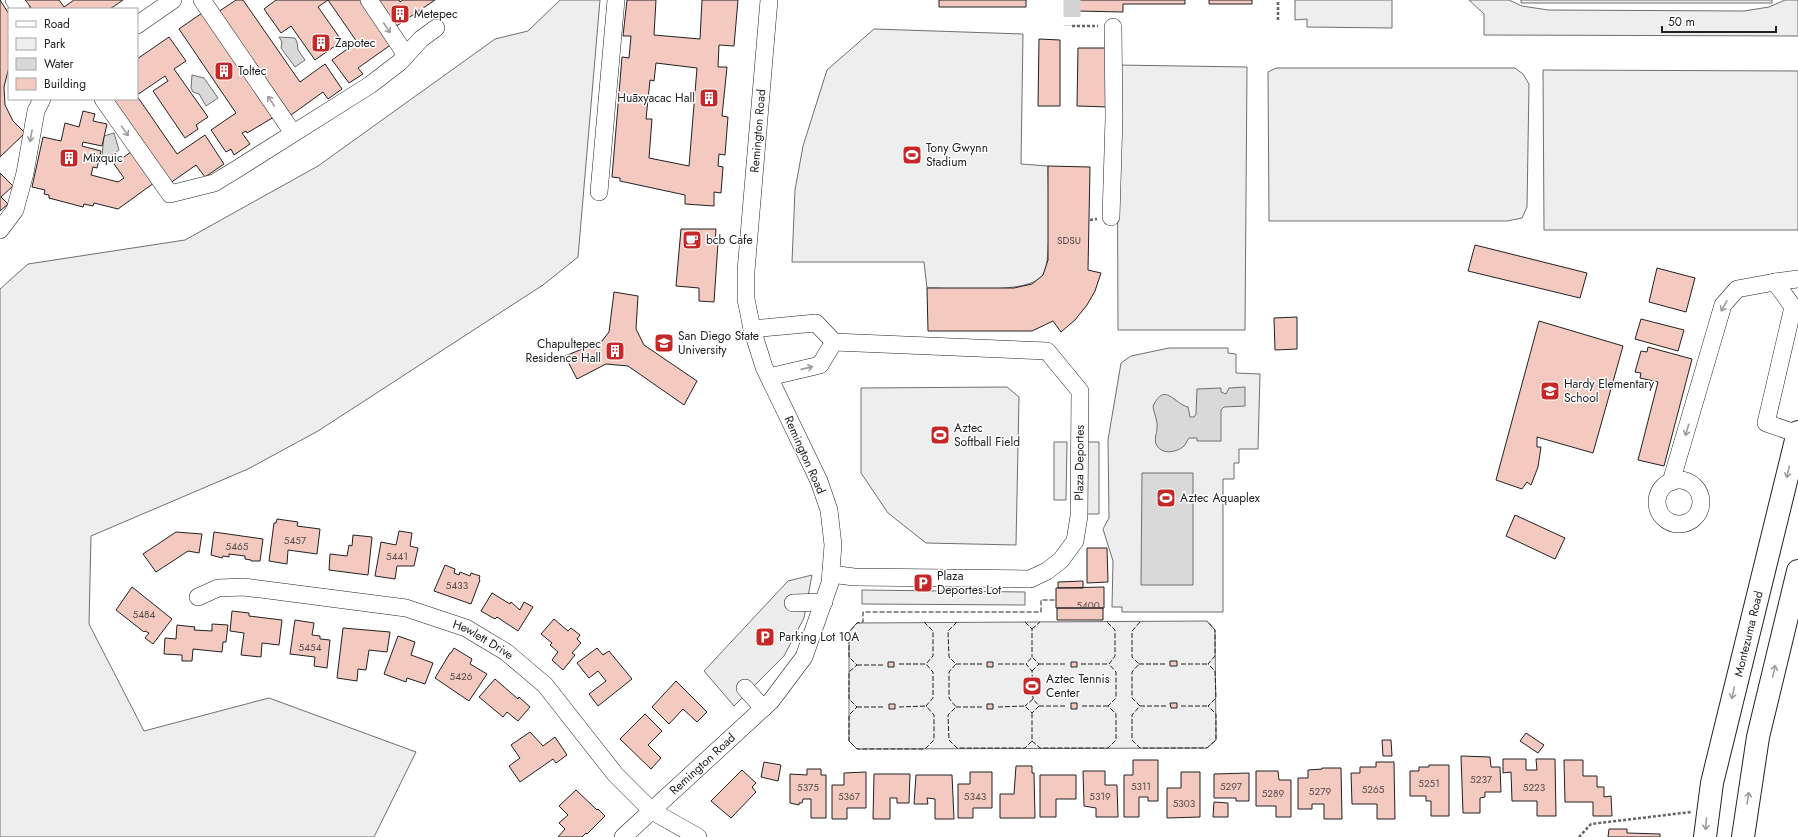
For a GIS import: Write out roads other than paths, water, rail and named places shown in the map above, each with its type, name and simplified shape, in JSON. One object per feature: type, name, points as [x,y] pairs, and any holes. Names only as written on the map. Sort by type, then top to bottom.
[{"type":"main road","name":"Montezuma Road","points":[[1705,837],[1712,784],[1798,434]]},
{"type":"main road","points":[[1743,837],[1758,737],[1798,572]]},
{"type":"street","points":[[14,0],[20,8]]},
{"type":"street","points":[[138,24],[173,0]]},
{"type":"street","points":[[202,0],[293,133]]},
{"type":"street","points":[[369,0],[406,56]]},
{"type":"street","points":[[599,192],[616,0]]},
{"type":"street","name":"Remington Road","points":[[623,837],[771,701],[804,657],[830,583],[833,544],[828,510],[819,481],[769,377],[752,329],[745,297],[769,0]]},
{"type":"street","points":[[1111,217],[1114,118],[1113,27]]},
{"type":"street","points":[[104,100],[170,194],[214,182],[370,85],[400,62],[421,39],[436,28]]},
{"type":"street","points":[[0,230],[15,210],[25,172],[36,111],[42,100]]},
{"type":"street","points":[[1671,482],[1723,305],[1737,289],[1798,279]]},
{"type":"street","points":[[1775,282],[1793,306],[1766,423],[1798,434]]},
{"type":"street","points":[[752,329],[816,323],[834,342],[820,365],[769,377]]},
{"type":"street","name":"Plaza Deportes","points":[[831,574],[854,577],[1030,579],[1047,571],[1061,560],[1076,540],[1079,516],[1080,391],[1046,351],[834,342]]},
{"type":"street","name":"Hewlett Drive","points":[[198,597],[218,588],[244,587],[406,608],[466,628],[506,652],[545,685],[615,774],[652,811],[698,837]]},
{"type":"street","points":[[793,603],[824,602]]},
{"type":"street","points":[[745,688],[763,708]]},
{"type":"water","points":[[279,37],[295,38],[298,50],[305,60],[295,67],[281,48],[282,42]]},
{"type":"water","points":[[192,75],[204,78],[218,98],[206,106],[199,94],[193,92],[191,88]]},
{"type":"water","points":[[114,133],[119,150],[106,159],[102,156],[104,136]]},
{"type":"water","points":[[1245,387],[1245,406],[1224,407],[1221,410],[1221,441],[1197,441],[1197,438],[1189,438],[1184,446],[1177,450],[1169,452],[1158,448],[1155,442],[1157,425],[1153,406],[1157,399],[1162,395],[1170,396],[1188,407],[1190,417],[1194,417],[1196,414],[1197,389],[1221,388],[1221,392],[1226,394],[1229,388]]},
{"type":"water","points":[[1142,473],[1193,473],[1193,585],[1141,585]]},
{"type":"tunnel","points":[[1072,0],[1072,26]]},
{"type":"place","name":"Metepec","points":[[400,14]]},
{"type":"place","name":"Zapotec","points":[[321,43]]},
{"type":"place","name":"Toltec","points":[[224,71]]},
{"type":"place","name":"Huāxyacac Hall","points":[[709,98]]},
{"type":"place","name":"Tony Gwynn Stadium","points":[[912,155]]},
{"type":"place","name":"Mixquic","points":[[69,158]]},
{"type":"place","name":"bcb Cafe","points":[[692,240]]},
{"type":"place","name":"San Diego State University","points":[[664,343]]},
{"type":"place","name":"Chapultepec Residence Hall","points":[[615,351]]},
{"type":"place","name":"Hardy Elementary School","points":[[1550,391]]},
{"type":"place","name":"Aztec Softball Field","points":[[940,435]]},
{"type":"place","name":"Aztec Aquaplex","points":[[1166,498]]},
{"type":"place","name":"Plaza Deportes Lot","points":[[923,583]]},
{"type":"place","name":"Parking Lot 10A","points":[[765,637]]},
{"type":"place","name":"Aztec Tennis Center","points":[[1032,686]]}]
